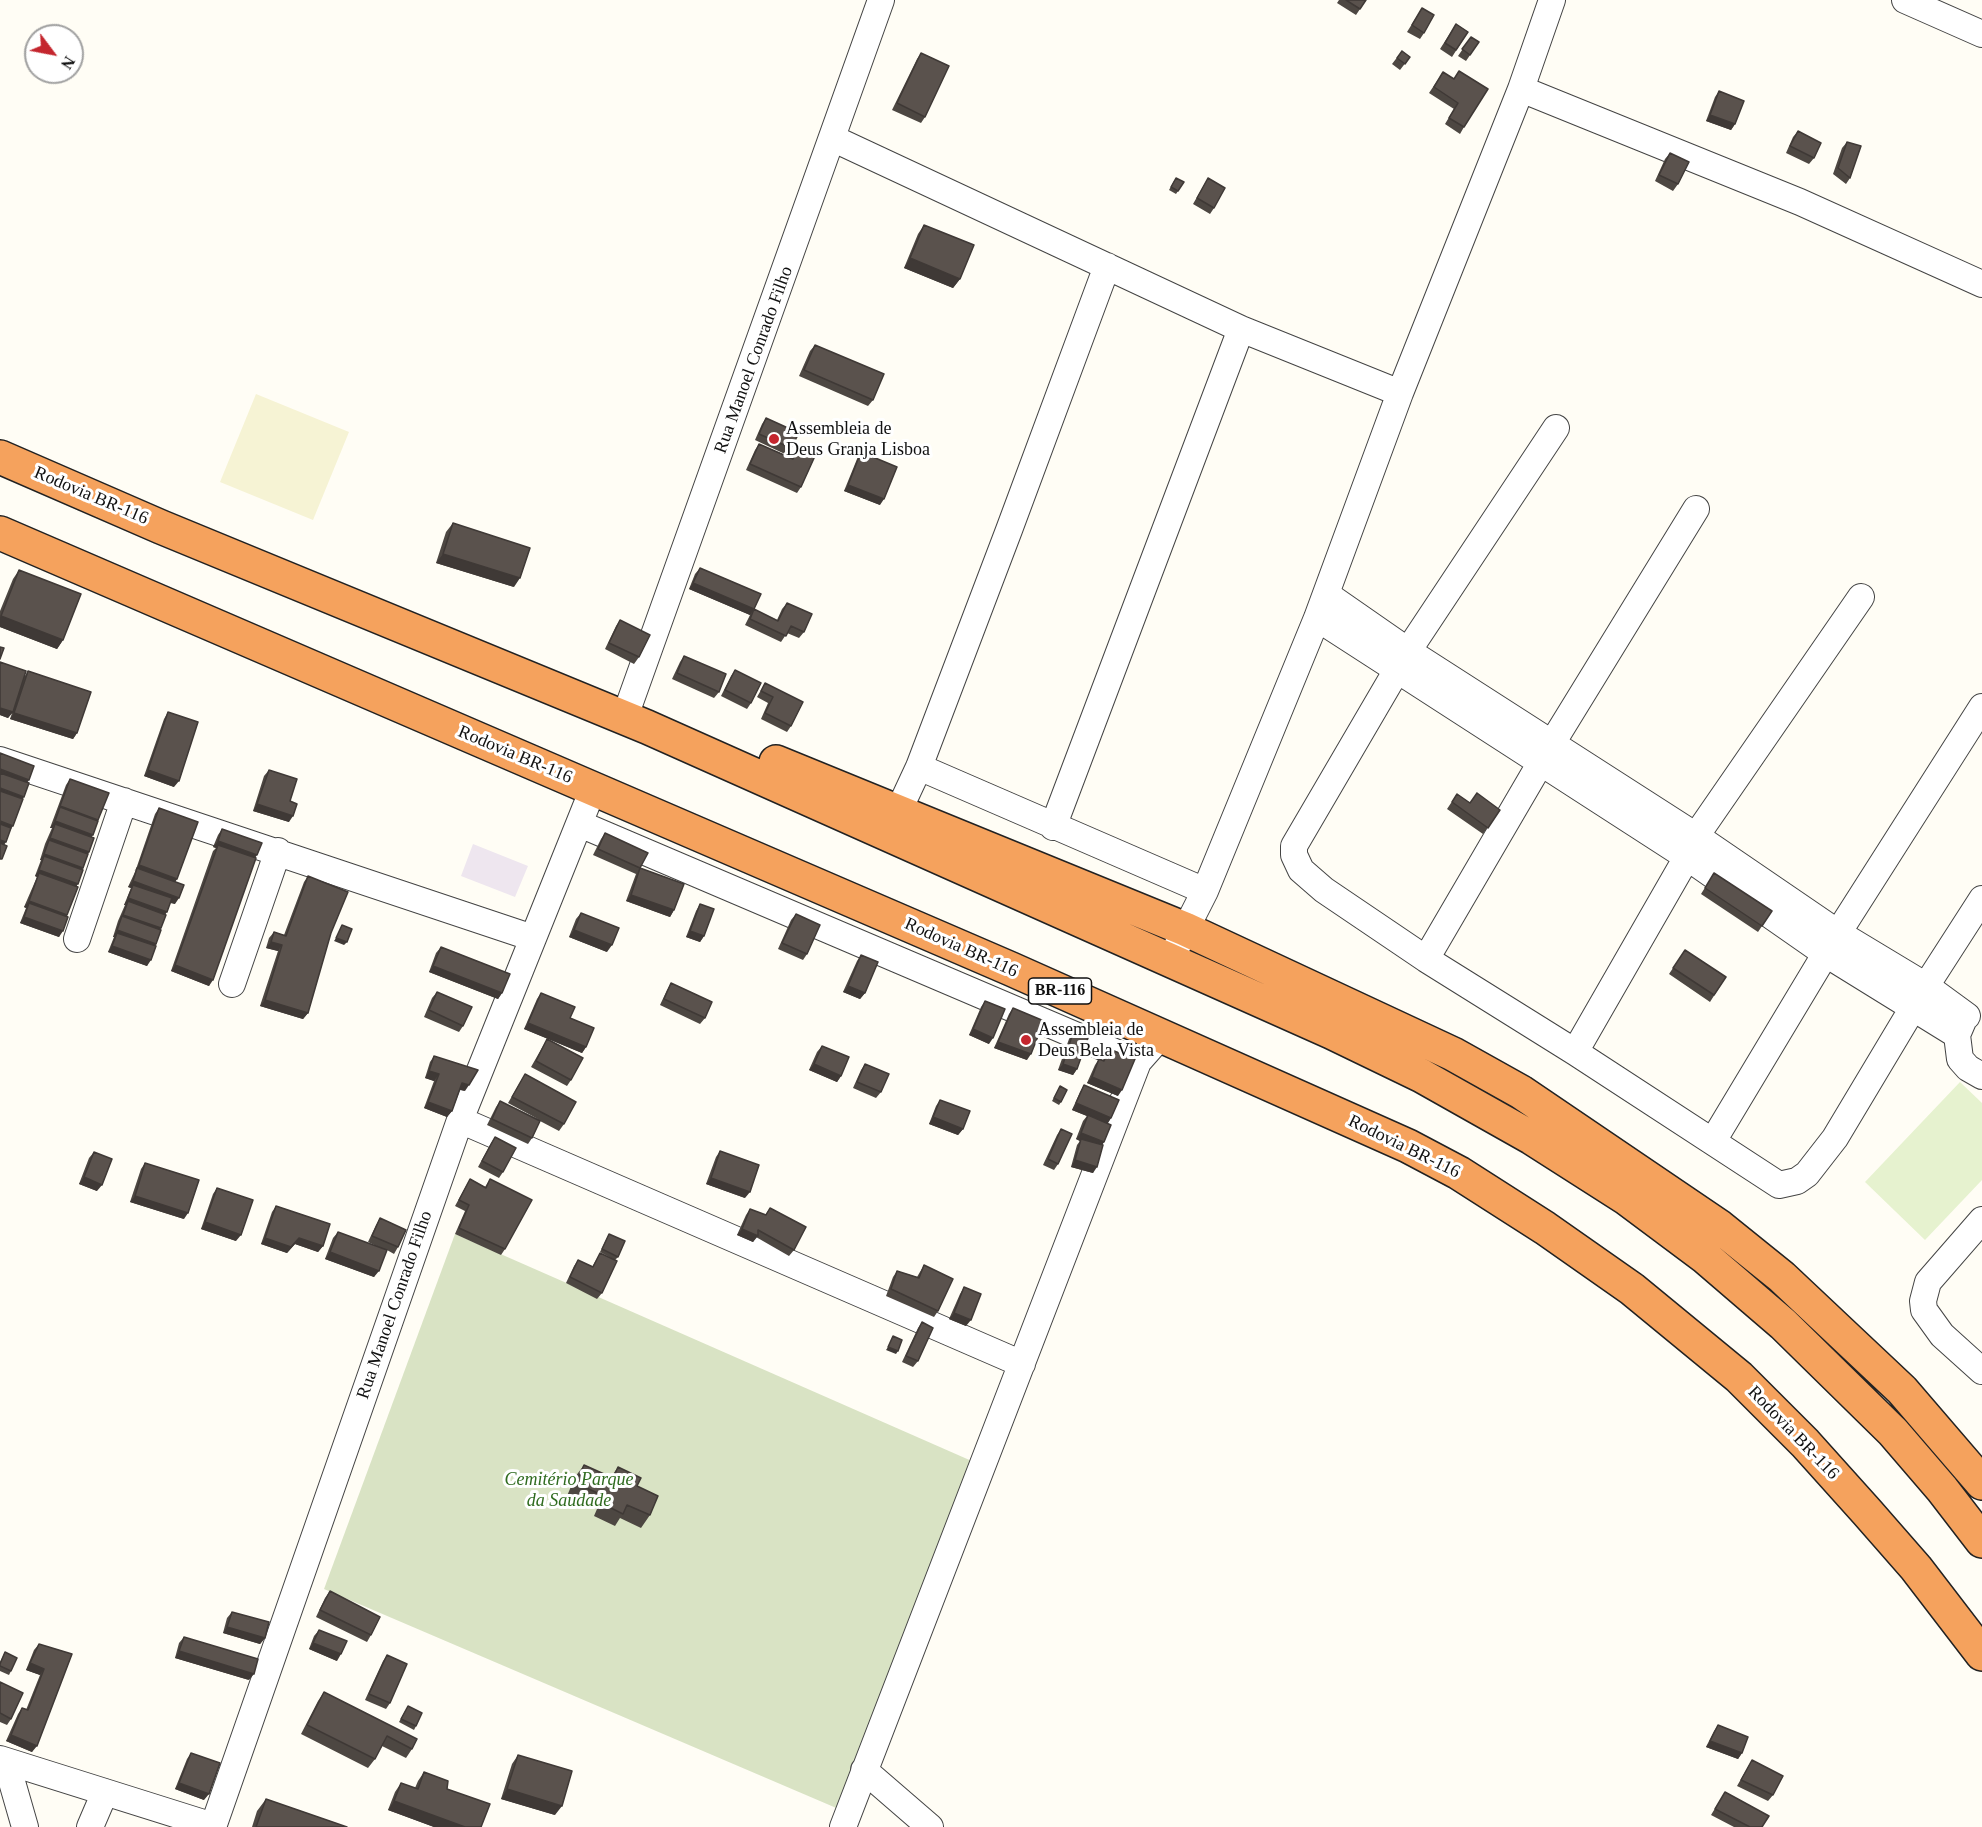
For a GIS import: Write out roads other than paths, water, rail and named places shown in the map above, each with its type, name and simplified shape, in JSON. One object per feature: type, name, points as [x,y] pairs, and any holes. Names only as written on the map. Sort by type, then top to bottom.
[{"type":"highway","name":"Rodovia BR-116","points":[[0,457],[635,723],[1170,960],[1422,1076],[1532,1138],[1626,1198],[1705,1257],[1783,1324],[1893,1432],[1942,1489],[1982,1541]]},
{"type":"highway","name":"Rodovia BR-116","points":[[0,533],[1161,1036],[1408,1146],[1499,1199],[1632,1288],[1739,1377],[1805,1443],[1916,1568],[1982,1654]]},
{"type":"highway","points":[[635,723],[746,750],[900,810],[1185,929],[1453,1054],[1571,1124],[1711,1221],[1782,1277],[1841,1330],[1902,1390],[1982,1483]]},
{"type":"highway","points":[[1958,1625],[1982,1677]]},
{"type":"street","name":"Rua Manoel Conrado Filho","points":[[635,723],[832,138],[881,0]]},
{"type":"street","points":[[1170,960],[1205,891],[1317,618],[1400,393],[1521,89],[1552,0]]},
{"type":"street","points":[[1905,0],[1982,34]]},
{"type":"street","points":[[1521,89],[1800,202],[1982,285]]},
{"type":"street","points":[[832,138],[1241,329],[1400,393]]},
{"type":"street","points":[[900,810],[919,766],[1107,266]]},
{"type":"street","points":[[1053,827],[1241,329]]},
{"type":"street","points":[[1556,428],[1403,661],[1294,846],[1294,855],[1301,870],[1324,890],[1426,959],[1575,1052],[1779,1185],[1797,1181],[1807,1174],[1835,1138],[1926,986],[1982,899]]},
{"type":"street","points":[[1426,959],[1696,509]]},
{"type":"street","points":[[1326,594],[1403,661]]},
{"type":"street","points":[[1575,1052],[1691,846],[1861,597]]},
{"type":"street","points":[[1317,618],[1403,661],[1691,846],[1832,944],[1914,1009],[1969,1020]]},
{"type":"street","points":[[1713,1141],[1832,944],[1982,707]]},
{"type":"street","points":[[0,760],[533,938]]},
{"type":"street","points":[[919,766],[1053,827],[1205,891]]},
{"type":"street","name":"Rua Manoel Conrado Filho","points":[[213,1827],[460,1120],[593,789]]},
{"type":"street","points":[[77,939],[124,801]]},
{"type":"street","points":[[580,824],[1138,1062]]},
{"type":"street","points":[[232,984],[278,851]]},
{"type":"street","points":[[1832,944],[1926,986],[1969,1020]]},
{"type":"street","points":[[1969,1020],[1960,1059],[1968,1068],[1982,1076]]},
{"type":"street","points":[[843,1827],[1138,1062],[1161,1036]]},
{"type":"street","points":[[460,1120],[1022,1364]]},
{"type":"street","points":[[1982,1220],[1928,1282],[1923,1301],[1924,1310],[1942,1335],[1982,1371]]},
{"type":"street","points":[[3,1760],[213,1827]]},
{"type":"street","points":[[3,1760],[25,1827]]},
{"type":"street","points":[[864,1770],[930,1827]]},
{"type":"street","points":[[90,1827],[105,1792]]},
{"type":"place","name":"Assembleia de Deus Granja Lisboa","points":[[774,439]]},
{"type":"place","name":"Assembleia de Deus Bela Vista","points":[[1026,1040]]},
{"type":"park label","name":"Cemitério Parque da Saudade","points":[[569,1490]]}]
